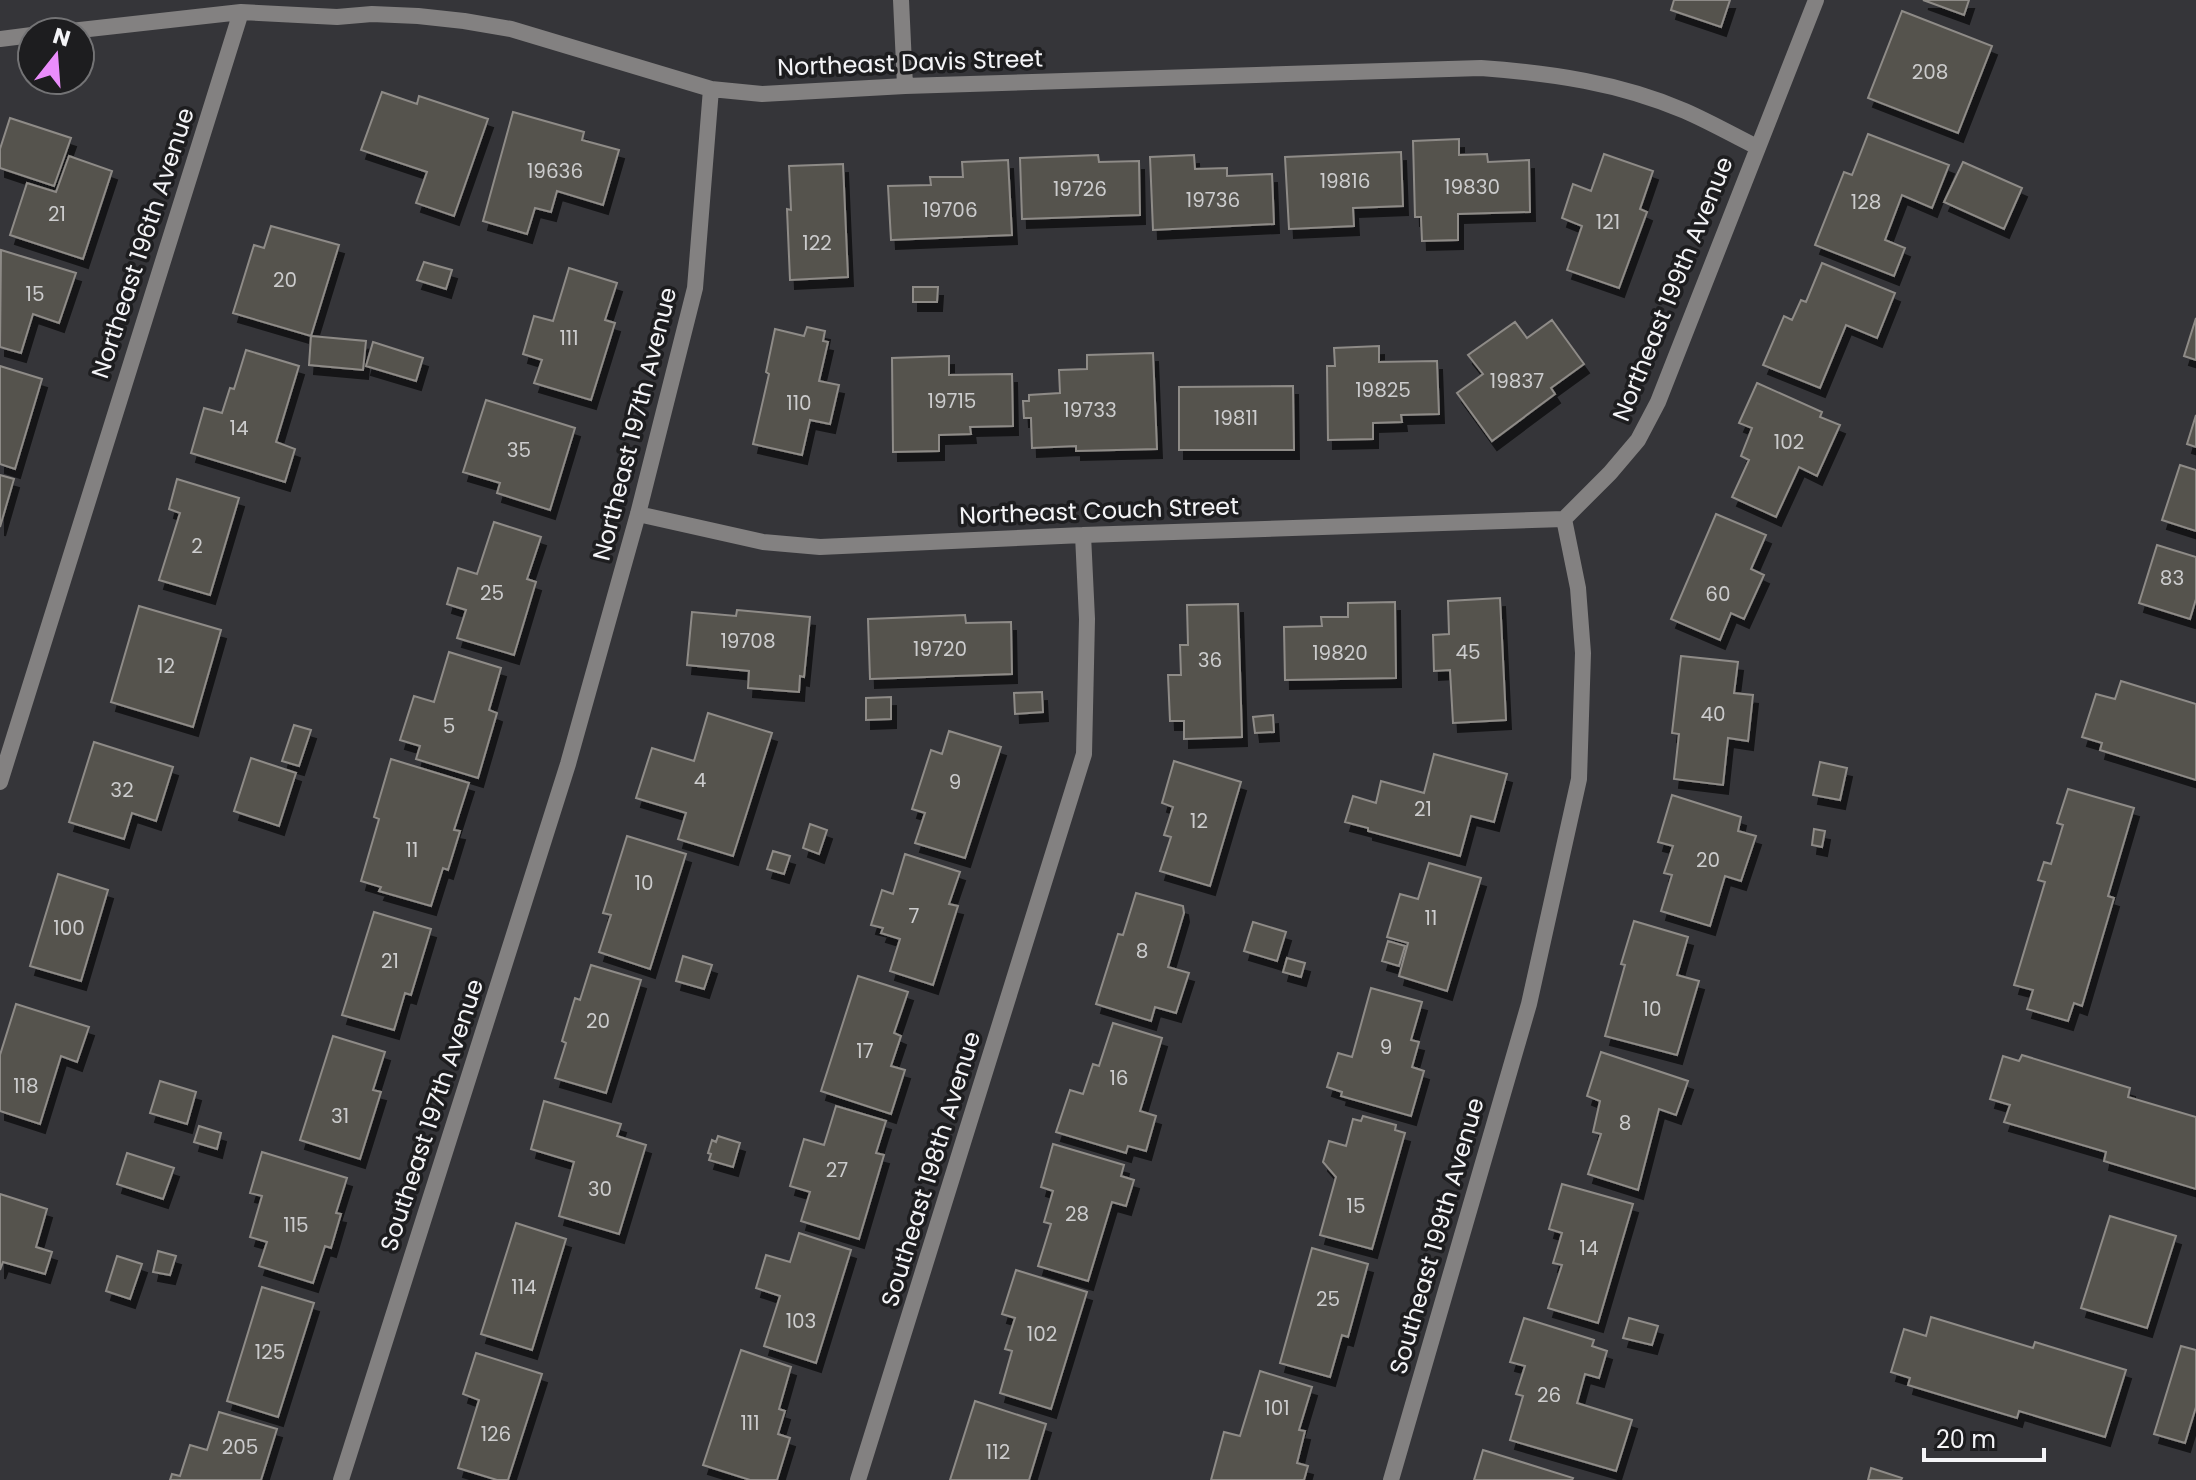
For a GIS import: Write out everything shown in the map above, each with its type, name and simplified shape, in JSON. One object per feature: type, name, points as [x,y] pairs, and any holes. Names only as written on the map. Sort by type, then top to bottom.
[{"type":"street","points":[[901,0],[905,86]]},
{"type":"street","name":"Northeast 199th Avenue","points":[[1564,519],[1638,440],[1658,402],[1816,0]]},
{"type":"street","name":"Northeast Davis Street","points":[[96,28],[241,12],[337,17],[402,15],[464,21],[511,29],[711,89],[762,94],[905,86],[1481,68],[1585,80],[1636,93],[1684,111],[1757,147]]},
{"type":"street","name":"Northeast 196th Avenue","points":[[0,782],[241,12]]},
{"type":"street","name":"Northeast 197th Avenue","points":[[568,764],[638,514],[695,288],[711,89]]},
{"type":"street","name":"Northeast Couch Street","points":[[638,514],[763,542],[820,547],[1564,519]]},
{"type":"street","name":"Southeast 199th Avenue","points":[[1391,1480],[1529,1004],[1579,779],[1583,653],[1578,588],[1564,519]]},
{"type":"street","name":"Southeast 198th Avenue","points":[[858,1480],[1084,754],[1087,619],[1083,535]]},
{"type":"street","name":"Southeast 197th Avenue","points":[[341,1480],[568,764]]},
{"type":"building","points":[[1674,0],[1730,0],[1721,27],[1671,10]]},
{"type":"building","points":[[1923,0],[1969,0],[1964,15]]},
{"type":"building","points":[[1902,11],[1992,46],[1958,133],[1868,98]]},
{"type":"building","points":[[382,92],[417,104],[419,96],[488,119],[454,216],[416,203],[427,172],[361,150]]},
{"type":"building","points":[[513,112],[584,132],[582,140],[619,150],[603,205],[557,191],[551,212],[535,208],[527,234],[483,221]]},
{"type":"building","points":[[10,118],[71,138],[54,186],[0,168],[0,149]]},
{"type":"building","points":[[1868,134],[1949,165],[1932,208],[1902,195],[1885,240],[1905,248],[1894,276],[1815,245],[1844,172],[1852,175]]},
{"type":"building","points":[[1459,139],[1459,155],[1487,154],[1488,162],[1529,160],[1530,212],[1458,214],[1458,240],[1422,241],[1421,217],[1415,217],[1413,141]]},
{"type":"building","points":[[1401,152],[1403,206],[1353,208],[1354,226],[1289,229],[1285,157]]},
{"type":"building","points":[[1604,154],[1653,171],[1640,209],[1647,212],[1619,288],[1567,270],[1582,226],[1562,218],[1573,184],[1591,191]]},
{"type":"building","points":[[1098,155],[1099,162],[1139,161],[1140,215],[1022,219],[1020,158]]},
{"type":"building","points":[[1194,155],[1195,169],[1227,168],[1227,176],[1272,174],[1274,224],[1153,230],[1150,157]]},
{"type":"building","points":[[69,156],[112,171],[83,259],[10,235],[27,183],[56,192]]},
{"type":"building","points":[[1008,160],[1012,235],[891,240],[888,186],[931,185],[930,177],[963,177],[962,162]]},
{"type":"building","points":[[1963,162],[2022,188],[2004,229],[1944,202]]},
{"type":"building","points":[[843,164],[848,277],[790,280],[789,166]]},
{"type":"building","points":[[271,226],[339,245],[311,336],[233,313],[254,245],[264,248]]},
{"type":"building","points":[[1,250],[76,273],[59,323],[33,314],[21,353],[0,347]]},
{"type":"building","points":[[424,262],[452,270],[446,289],[417,280]]},
{"type":"building","points":[[1822,263],[1895,293],[1877,338],[1846,325],[1820,388],[1763,365],[1784,316],[1792,320],[1801,300],[1806,302]]},
{"type":"building","points":[[569,268],[617,283],[605,320],[615,323],[591,400],[534,383],[542,360],[523,354],[534,316],[553,321]]},
{"type":"building","points":[[913,287],[938,287],[937,302],[913,302]]},
{"type":"building","points":[[2196,318],[2196,360],[2184,356]]},
{"type":"building","points":[[1552,320],[1584,364],[1551,388],[1555,394],[1492,441],[1457,393],[1483,374],[1468,355],[1515,322],[1527,338]]},
{"type":"building","points":[[807,327],[825,331],[823,341],[828,342],[819,381],[839,385],[830,424],[810,420],[802,455],[753,444],[769,374],[766,372],[775,329],[804,336]]},
{"type":"building","points":[[311,336],[366,341],[363,370],[309,365]]},
{"type":"building","points":[[373,342],[423,358],[416,381],[366,366]]},
{"type":"building","points":[[1379,346],[1379,362],[1437,361],[1439,414],[1401,415],[1402,422],[1373,423],[1373,439],[1328,440],[1327,366],[1335,366],[1334,348]]},
{"type":"building","points":[[246,350],[299,366],[276,442],[295,449],[285,482],[191,453],[204,408],[222,413],[230,388],[234,389]]},
{"type":"building","points":[[1153,353],[1157,449],[1076,451],[1076,446],[1032,448],[1031,418],[1024,418],[1023,401],[1029,401],[1029,395],[1060,393],[1059,370],[1087,369],[1087,355]]},
{"type":"building","points":[[949,356],[949,375],[1012,374],[1013,426],[970,427],[971,434],[939,435],[939,451],[893,452],[892,358]]},
{"type":"building","points":[[0,366],[42,379],[15,469],[0,464]]},
{"type":"building","points":[[1757,383],[1822,412],[1820,417],[1840,425],[1817,476],[1799,467],[1776,517],[1732,497],[1749,460],[1741,456],[1752,428],[1739,423]]},
{"type":"building","points":[[1293,386],[1294,450],[1179,450],[1179,387]]},
{"type":"building","points":[[486,400],[575,428],[550,510],[497,493],[500,483],[463,472]]},
{"type":"building","points":[[2196,415],[2196,447],[2187,444]]},
{"type":"building","points":[[2180,465],[2196,470],[2196,531],[2162,520]]},
{"type":"building","points":[[0,475],[14,479],[0,527]]},
{"type":"building","points":[[177,479],[239,498],[210,595],[159,580],[180,513],[169,509]]},
{"type":"building","points":[[1716,514],[1766,535],[1751,569],[1764,575],[1744,619],[1731,613],[1720,640],[1671,619]]},
{"type":"building","points":[[494,522],[541,537],[527,579],[536,582],[514,655],[457,638],[466,610],[447,604],[458,568],[477,574]]},
{"type":"building","points":[[2157,545],[2196,557],[2196,599],[2190,619],[2139,603]]},
{"type":"building","points":[[1500,598],[1506,720],[1453,723],[1450,670],[1434,671],[1433,635],[1449,634],[1448,601]]},
{"type":"building","points":[[1395,602],[1396,678],[1285,680],[1284,627],[1322,626],[1321,617],[1348,617],[1348,603]]},
{"type":"building","points":[[1238,604],[1242,737],[1184,739],[1184,721],[1170,721],[1168,675],[1181,675],[1180,645],[1188,645],[1187,605]]},
{"type":"building","points":[[139,606],[221,630],[193,727],[111,702]]},
{"type":"building","points":[[737,610],[810,617],[804,677],[800,676],[799,692],[748,688],[749,671],[687,665],[692,612],[736,616]]},
{"type":"building","points":[[965,615],[966,623],[1011,622],[1012,674],[870,679],[868,619]]},
{"type":"building","points":[[449,652],[501,668],[489,710],[497,713],[478,778],[416,759],[420,746],[400,740],[414,696],[434,702]]},
{"type":"building","points":[[1681,656],[1738,662],[1734,693],[1753,695],[1748,741],[1728,738],[1723,785],[1674,779],[1679,734],[1672,733]]},
{"type":"building","points":[[2121,681],[2196,704],[2196,780],[2100,750],[2102,743],[2082,737],[2096,694],[2115,699]]},
{"type":"building","points":[[1042,692],[1043,712],[1015,714],[1014,693]]},
{"type":"building","points":[[891,697],[891,719],[866,720],[866,698]]},
{"type":"building","points":[[708,713],[772,733],[733,856],[678,839],[686,813],[636,798],[652,748],[694,761]]},
{"type":"building","points":[[1273,715],[1274,732],[1255,733],[1253,717]]},
{"type":"building","points":[[294,725],[311,730],[299,766],[282,761]]},
{"type":"building","points":[[949,731],[1001,747],[965,858],[915,843],[925,813],[912,809],[931,750],[942,754]]},
{"type":"building","points":[[94,742],[173,767],[156,821],[132,813],[124,839],[69,822]]},
{"type":"building","points":[[1434,754],[1507,774],[1494,822],[1471,816],[1460,856],[1345,822],[1353,796],[1376,803],[1381,781],[1424,793]]},
{"type":"building","points":[[251,758],[296,773],[279,826],[234,811]]},
{"type":"building","points":[[391,759],[469,783],[454,830],[460,831],[448,870],[443,868],[431,906],[379,891],[381,887],[361,881],[379,819],[374,817]]},
{"type":"building","points":[[1174,761],[1241,782],[1210,886],[1160,871],[1171,837],[1164,835],[1173,807],[1162,803]]},
{"type":"building","points":[[1820,762],[1847,768],[1840,800],[1813,795]]},
{"type":"building","points":[[2068,789],[2134,808],[2108,896],[2114,898],[2082,1006],[2074,1003],[2068,1021],[2027,1009],[2033,990],[2014,985],[2045,882],[2038,880],[2044,862],[2051,864],[2063,825],[2057,823]]},
{"type":"building","points":[[1672,795],[1741,817],[1738,831],[1756,836],[1741,881],[1725,876],[1710,926],[1661,911],[1672,875],[1664,873],[1673,846],[1658,842]]},
{"type":"building","points":[[810,824],[827,830],[819,854],[803,848]]},
{"type":"building","points":[[1814,829],[1825,831],[1822,847],[1812,845]]},
{"type":"building","points":[[627,836],[686,854],[650,969],[599,952],[611,915],[603,913]]},
{"type":"building","points":[[773,851],[790,856],[784,874],[767,869]]},
{"type":"building","points":[[905,854],[960,872],[949,904],[958,906],[933,985],[890,971],[900,939],[881,933],[883,928],[871,925],[882,890],[893,894]]},
{"type":"building","points":[[1429,863],[1481,878],[1447,991],[1399,976],[1408,943],[1387,937],[1400,894],[1418,899]]},
{"type":"building","points":[[58,874],[108,890],[81,981],[30,966]]},
{"type":"building","points":[[1136,893],[1183,906],[1184,913],[1168,967],[1189,973],[1176,1013],[1155,1007],[1151,1021],[1096,1004],[1118,934],[1123,935]]},
{"type":"building","points":[[374,912],[431,929],[411,995],[405,993],[394,1030],[342,1015]]},
{"type":"building","points":[[1634,921],[1688,937],[1677,975],[1699,981],[1677,1055],[1605,1036]]},
{"type":"building","points":[[1253,922],[1286,932],[1277,961],[1244,951]]},
{"type":"building","points":[[1388,941],[1405,946],[1399,966],[1382,961]]},
{"type":"building","points":[[683,956],[712,965],[704,989],[676,981]]},
{"type":"building","points":[[1287,958],[1305,963],[1301,977],[1283,972]]},
{"type":"building","points":[[591,965],[641,980],[606,1093],[555,1078],[575,998],[580,1000]]},
{"type":"building","points":[[858,976],[908,992],[894,1033],[901,1036],[891,1066],[905,1070],[891,1114],[821,1091]]},
{"type":"building","points":[[1371,988],[1422,1002],[1411,1040],[1419,1042],[1412,1067],[1424,1071],[1411,1116],[1341,1096],[1342,1092],[1327,1087],[1338,1053],[1352,1057]]},
{"type":"building","points":[[16,1004],[89,1027],[77,1062],[61,1056],[40,1124],[0,1111],[0,1055]]},
{"type":"building","points":[[1113,1023],[1162,1038],[1140,1111],[1156,1116],[1146,1151],[1128,1146],[1126,1153],[1056,1132],[1070,1090],[1083,1094],[1093,1064],[1099,1066]]},
{"type":"building","points":[[333,1036],[385,1052],[373,1090],[381,1092],[360,1159],[300,1140]]},
{"type":"building","points":[[1601,1052],[1688,1081],[1676,1115],[1659,1109],[1638,1190],[1588,1174],[1601,1134],[1593,1132],[1600,1101],[1587,1096]]},
{"type":"building","points":[[2022,1055],[2130,1088],[2128,1097],[2196,1117],[2196,1189],[2104,1161],[2106,1152],[2004,1122],[2010,1105],[1990,1099],[2003,1056],[2019,1061]]},
{"type":"building","points":[[160,1081],[196,1092],[187,1124],[150,1113]]},
{"type":"building","points":[[544,1101],[621,1124],[617,1136],[646,1145],[619,1234],[559,1216],[574,1162],[531,1149]]},
{"type":"building","points":[[836,1106],[886,1121],[876,1153],[884,1155],[859,1239],[801,1221],[810,1192],[790,1186],[804,1139],[824,1145]]},
{"type":"building","points":[[1363,1116],[1396,1125],[1395,1130],[1405,1133],[1372,1249],[1320,1235],[1336,1177],[1323,1162],[1329,1141],[1346,1146],[1353,1119],[1361,1121]]},
{"type":"building","points":[[199,1126],[221,1133],[217,1149],[194,1142]]},
{"type":"building","points":[[718,1136],[740,1143],[733,1167],[709,1160],[712,1140],[716,1142]]},
{"type":"building","points":[[1053,1144],[1124,1165],[1121,1176],[1134,1180],[1126,1206],[1112,1202],[1088,1281],[1038,1266],[1051,1224],[1044,1222],[1053,1191],[1041,1187]]},
{"type":"building","points":[[262,1152],[347,1178],[336,1213],[341,1214],[331,1248],[325,1246],[313,1283],[259,1266],[267,1242],[250,1237],[262,1196],[250,1193]]},
{"type":"building","points":[[127,1153],[174,1168],[163,1199],[117,1184]]},
{"type":"building","points":[[1562,1184],[1633,1204],[1598,1323],[1548,1308],[1562,1265],[1553,1263],[1562,1233],[1549,1229]]},
{"type":"building","points":[[0,1194],[47,1209],[36,1247],[52,1252],[45,1274],[3,1262],[0,1270]]},
{"type":"building","points":[[2110,1216],[2176,1236],[2147,1328],[2081,1308]]},
{"type":"building","points":[[516,1223],[566,1239],[532,1350],[481,1334]]},
{"type":"building","points":[[799,1233],[851,1250],[816,1363],[764,1346],[780,1296],[756,1288],[766,1255],[790,1262]]},
{"type":"building","points":[[1312,1248],[1368,1264],[1348,1337],[1342,1335],[1330,1377],[1280,1363]]},
{"type":"building","points":[[158,1251],[176,1256],[170,1275],[153,1272]]},
{"type":"building","points":[[117,1256],[142,1264],[130,1299],[106,1291]]},
{"type":"building","points":[[1016,1270],[1087,1292],[1051,1409],[1000,1393],[1012,1351],[1005,1349],[1015,1318],[1002,1314]]},
{"type":"building","points":[[262,1287],[314,1303],[278,1417],[227,1401]]},
{"type":"building","points":[[1931,1317],[2033,1348],[2035,1342],[2126,1370],[2105,1437],[2019,1411],[2017,1418],[1908,1385],[1910,1378],[1891,1372],[1904,1329],[1926,1336]]},
{"type":"building","points":[[1524,1318],[1594,1340],[1592,1346],[1607,1351],[1599,1378],[1585,1374],[1577,1403],[1632,1420],[1616,1471],[1510,1440],[1523,1396],[1516,1394],[1525,1366],[1510,1362]]},
{"type":"building","points":[[1629,1318],[1658,1326],[1652,1345],[1623,1338]]},
{"type":"building","points":[[2181,1346],[2196,1350],[2196,1407],[2185,1443],[2154,1434]]},
{"type":"building","points":[[741,1350],[791,1367],[779,1409],[785,1411],[778,1434],[790,1438],[777,1480],[750,1480],[703,1465]]},
{"type":"building","points":[[476,1353],[542,1374],[508,1480],[497,1480],[458,1468],[479,1400],[463,1394]]},
{"type":"building","points":[[1260,1371],[1312,1387],[1299,1430],[1305,1431],[1297,1463],[1308,1466],[1304,1480],[1211,1480],[1224,1432],[1240,1436]]},
{"type":"building","points":[[975,1401],[1046,1424],[1029,1480],[950,1480]]},
{"type":"building","points":[[219,1412],[277,1429],[261,1480],[170,1480],[172,1474],[180,1476],[190,1445],[207,1450]]},
{"type":"building","points":[[1483,1450],[1573,1478],[1474,1480]]},
{"type":"building","points":[[1871,1468],[1902,1478],[1868,1480]]}]
